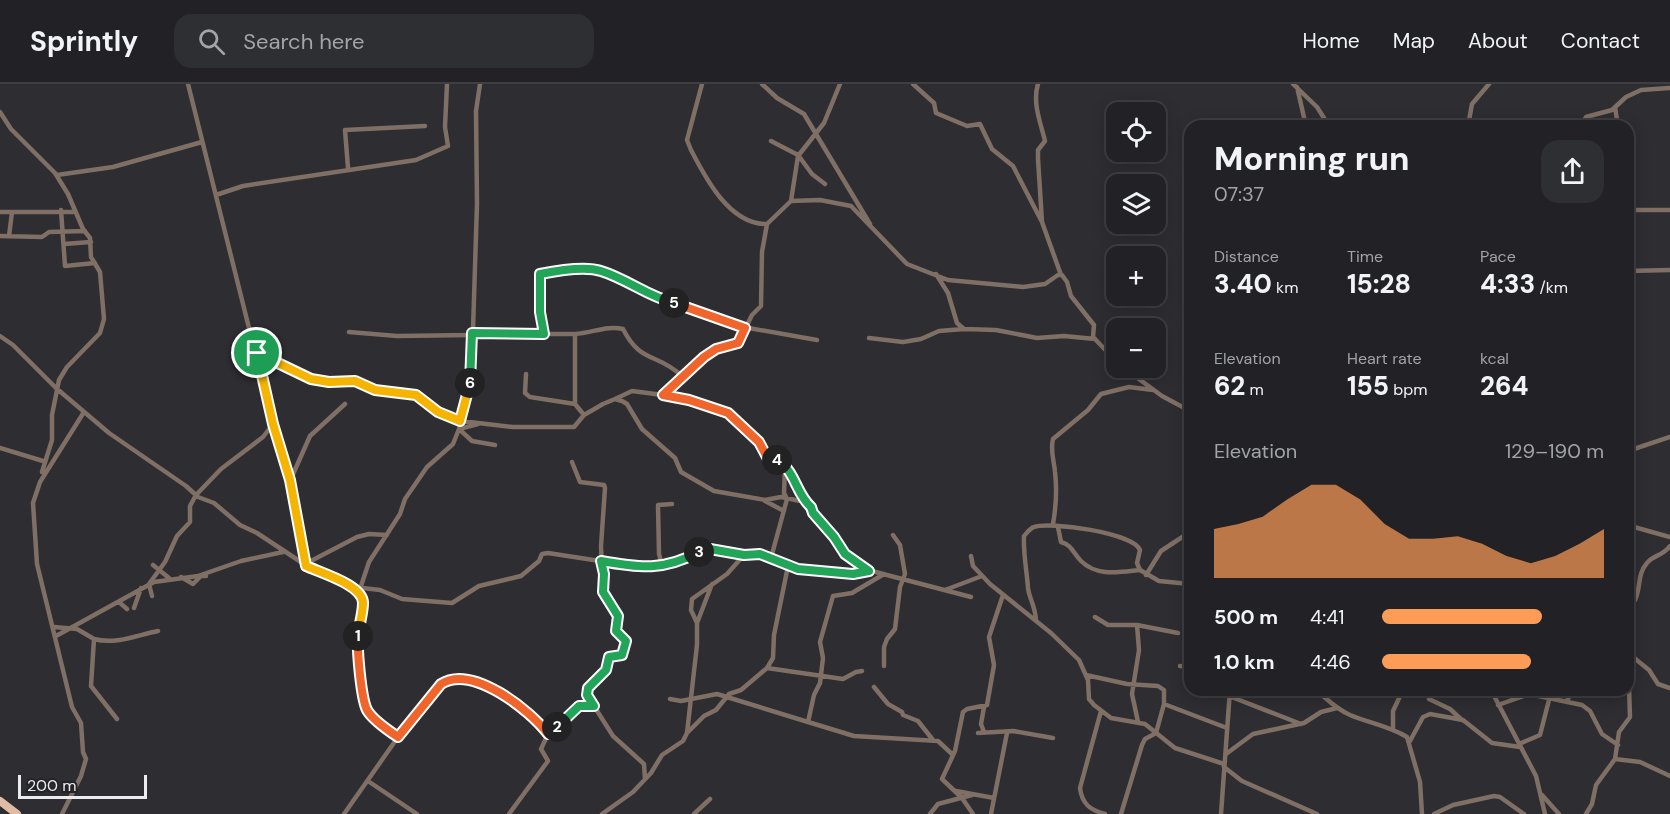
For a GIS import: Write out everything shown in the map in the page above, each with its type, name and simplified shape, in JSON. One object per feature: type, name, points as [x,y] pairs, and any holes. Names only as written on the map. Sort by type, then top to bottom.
[{"type":"highway","points":[[0,801],[17,814]]},
{"type":"street","points":[[189,84],[273,424],[290,480],[307,564]]},
{"type":"street","points":[[216,195],[243,186],[348,168],[416,160],[434,150],[448,146],[445,127],[447,84]]},
{"type":"street","points":[[361,586],[369,562],[387,536],[414,485],[427,467],[453,444],[470,390],[477,204],[476,111],[480,84]]},
{"type":"street","points":[[702,84],[687,140],[691,150],[725,203],[753,224],[767,224]]},
{"type":"street","points":[[762,84],[777,98],[804,114],[872,226]]},
{"type":"street","points":[[663,395],[681,376],[716,349],[738,343],[745,328],[761,306],[762,252],[767,224],[792,201],[798,156],[824,123],[840,84]]},
{"type":"street","points":[[913,84],[934,103],[936,113],[967,126],[980,124],[992,148],[1013,166],[1042,222],[1071,296],[1094,325],[1095,339],[1106,351]]},
{"type":"street","points":[[1038,84],[1036,91],[1038,126],[1045,141],[1038,150],[1042,222]]},
{"type":"street","points":[[1469,120],[1472,104],[1489,84]]},
{"type":"street","points":[[1295,85],[1304,120]]},
{"type":"street","points":[[1295,85],[1317,107],[1325,120]]},
{"type":"street","points":[[1584,120],[1586,117],[1615,107],[1626,97],[1641,90],[1670,88]]},
{"type":"street","points":[[1615,107],[1617,120]]},
{"type":"street","points":[[0,112],[11,129],[55,173],[68,194],[91,242],[91,257],[100,270],[102,286],[103,329],[68,367],[56,388],[51,421],[52,440],[33,503],[36,558],[72,707],[81,723],[82,752],[86,759],[81,776],[62,814]]},
{"type":"street","points":[[348,168],[345,130],[425,126]]},
{"type":"street","points":[[771,141],[798,156],[812,174],[825,184]]},
{"type":"street","points":[[55,173],[74,174],[113,167],[202,142]]},
{"type":"street","points":[[792,201],[819,200],[851,206],[907,264],[953,281],[1008,287],[1040,285],[1061,275]]},
{"type":"street","points":[[0,212],[61,210],[75,212]]},
{"type":"street","points":[[61,210],[66,267],[95,263]]},
{"type":"street","points":[[1634,210],[1670,210]]},
{"type":"street","points":[[9,236],[12,212]]},
{"type":"street","points":[[0,236],[42,237],[49,232],[85,231]]},
{"type":"street","points":[[75,233],[76,244]]},
{"type":"street","points":[[64,244],[91,242]]},
{"type":"street","points":[[544,334],[540,312],[540,274],[567,269],[598,270],[654,298],[745,328],[817,340]]},
{"type":"street","points":[[1634,270],[1670,270]]},
{"type":"street","points":[[936,274],[948,293],[950,308],[957,323],[964,329]]},
{"type":"street","points":[[349,332],[397,336],[472,333],[575,334],[592,333],[604,328],[623,329],[633,348],[642,355],[669,364],[681,376]]},
{"type":"street","points":[[868,338],[903,342],[921,339],[939,331],[964,329],[996,330],[1037,338],[1064,336],[1095,339]]},
{"type":"street","points":[[575,334],[575,404],[584,415]]},
{"type":"street","points":[[0,336],[33,363],[56,388],[118,440],[196,495],[214,503],[240,525],[257,533],[283,552],[354,587],[363,600],[357,654],[365,703],[372,715],[398,737]]},
{"type":"street","points":[[257,353],[311,379],[329,382],[355,381],[375,390],[416,395],[438,412],[460,421],[555,429],[574,427],[584,415],[632,391],[689,400],[728,413],[759,442],[767,457],[785,466],[805,502],[845,554],[869,571]]},
{"type":"street","points":[[526,374],[525,393],[530,397],[575,404]]},
{"type":"street","points":[[1137,378],[1184,408]]},
{"type":"street","points":[[1140,570],[1107,573],[1082,563],[1071,547],[1061,542],[1056,526],[1055,472],[1051,453],[1053,439],[1088,410],[1101,394],[1134,386],[1153,390]]},
{"type":"street","points":[[615,399],[627,404],[637,423],[675,458],[681,472],[714,491],[761,500],[787,499],[805,502]]},
{"type":"street","points":[[290,480],[310,436],[345,404]]},
{"type":"street","points":[[40,482],[84,412]]},
{"type":"street","points":[[459,429],[474,427],[479,423]]},
{"type":"street","points":[[152,596],[149,584],[177,536],[190,522],[190,506],[196,495],[220,469],[263,437],[273,424]]},
{"type":"street","points":[[459,429],[472,441],[495,446]]},
{"type":"street","points":[[1634,449],[1670,437]]},
{"type":"street","points":[[0,448],[43,461]]},
{"type":"street","points":[[572,462],[580,482],[604,485],[605,488],[601,561],[604,574],[603,592],[618,616],[616,631],[626,641],[622,655],[609,657],[606,670],[588,688],[587,695],[613,736],[644,764],[657,764]]},
{"type":"street","points":[[771,558],[787,499],[784,493],[785,466]]},
{"type":"street","points":[[761,500],[784,511]]},
{"type":"street","points":[[662,565],[659,554],[658,505],[672,504]]},
{"type":"street","points":[[1036,621],[1035,603],[1028,589],[1029,578],[1024,536],[1031,527],[1056,526],[1100,532],[1133,541],[1140,550],[1137,563],[1146,575],[1160,581],[1184,583]]},
{"type":"street","points":[[1634,527],[1670,537]]},
{"type":"street","points":[[307,564],[357,537],[369,534],[387,536]]},
{"type":"street","points":[[884,666],[884,647],[895,629],[904,578],[904,561],[900,545],[893,535]]},
{"type":"street","points":[[1146,575],[1161,551],[1184,536]]},
{"type":"street","points":[[1634,600],[1639,578],[1646,563],[1664,554],[1670,546]]},
{"type":"street","points":[[354,587],[380,590],[396,598],[447,604],[479,586],[521,576],[538,562],[544,553],[639,567],[677,564],[710,549],[744,555],[760,554],[788,566],[853,574],[869,571],[904,578],[943,591],[971,597]]},
{"type":"street","points":[[56,636],[149,584],[170,578],[182,579],[205,575],[283,552]]},
{"type":"street","points":[[697,623],[691,610],[692,598],[727,574],[744,555]]},
{"type":"street","points":[[971,556],[973,566],[982,576],[1075,657],[1086,675],[1089,699],[1101,711],[1111,718],[1138,722],[1175,748],[1223,765],[1242,781],[1317,814]]},
{"type":"street","points":[[153,565],[170,578]]},
{"type":"street","points":[[602,814],[619,804],[645,779],[662,755],[682,741],[704,717],[767,669],[773,658],[774,634],[788,566]]},
{"type":"street","points":[[808,722],[820,676],[823,624],[833,596],[852,593],[884,574]]},
{"type":"street","points":[[205,575],[210,582]]},
{"type":"street","points":[[943,591],[982,576]]},
{"type":"street","points":[[179,587],[182,579]]},
{"type":"street","points":[[687,733],[689,699],[697,645],[697,623],[712,584]]},
{"type":"street","points":[[134,608],[141,588]]},
{"type":"street","points":[[1003,596],[990,637],[994,665],[984,707],[981,733],[1013,731],[1053,738]]},
{"type":"street","points":[[119,602],[127,609]]},
{"type":"street","points":[[1095,617],[1108,625],[1137,625],[1178,633]]},
{"type":"street","points":[[1137,625],[1139,650],[1132,694],[1138,722]]},
{"type":"street","points":[[54,627],[81,630],[94,639],[102,641],[127,639],[158,631]]},
{"type":"street","points":[[94,639],[91,686],[117,719]]},
{"type":"street","points":[[1634,656],[1649,670],[1658,684],[1670,688]]},
{"type":"street","points":[[1180,666],[1184,666]]},
{"type":"street","points":[[767,669],[843,679],[862,671]]},
{"type":"street","points":[[1086,675],[1158,686],[1164,690],[1164,704],[1156,733],[1145,739],[1142,745],[1121,814]]},
{"type":"street","points":[[344,814],[398,737],[441,684],[447,681],[467,678],[496,691],[540,723],[548,734]]},
{"type":"street","points":[[874,687],[888,704],[918,722],[933,740]]},
{"type":"street","points":[[670,699],[679,701],[712,694],[854,736],[938,741],[953,755]]},
{"type":"street","points":[[1221,814],[1229,696],[1301,724]]},
{"type":"street","points":[[1323,696],[1337,708],[1394,730],[1410,741],[1420,782],[1422,814]]},
{"type":"street","points":[[1394,730],[1393,711],[1400,696]]},
{"type":"street","points":[[1494,696],[1536,776],[1545,814]]},
{"type":"street","points":[[1498,705],[1523,696]]},
{"type":"street","points":[[1536,696],[1549,700],[1567,700],[1586,707],[1602,734],[1618,745]]},
{"type":"street","points":[[1567,700],[1569,696]]},
{"type":"street","points":[[1586,814],[1592,804],[1596,785],[1615,759],[1619,732],[1630,715],[1629,696]]},
{"type":"street","points":[[1429,699],[1450,709],[1489,741],[1519,746],[1535,740],[1540,735],[1549,700]]},
{"type":"street","points":[[1164,704],[1227,728]]},
{"type":"street","points":[[509,814],[548,761],[541,749],[548,734],[579,706],[594,706]]},
{"type":"street","points":[[973,814],[962,798],[942,778],[953,755],[963,712],[967,709],[984,707]]},
{"type":"street","points":[[1226,754],[1252,734],[1301,724],[1321,712],[1337,708]]},
{"type":"street","points":[[1101,711],[1080,788],[1084,801],[1092,810],[1105,814]]},
{"type":"street","points":[[1410,741],[1425,715],[1463,720]]},
{"type":"street","points":[[990,814],[1007,733]]},
{"type":"street","points":[[1615,759],[1640,762],[1670,776]]},
{"type":"street","points":[[644,764],[645,779]]},
{"type":"street","points":[[368,781],[417,814]]},
{"type":"street","points":[[953,790],[994,798]]},
{"type":"street","points":[[1540,793],[1559,814]]},
{"type":"street","points":[[930,814],[938,804],[972,795]]},
{"type":"street","points":[[1434,814],[1453,805],[1497,796],[1524,814]]},
{"type":"street","points":[[694,814],[710,798]]},
{"type":"route","points":[[567,269],[598,270],[654,298],[745,328],[738,343],[716,349],[704,357],[680,377],[669,392],[663,395],[689,400],[728,413],[743,425],[759,442],[767,457],[784,464],[805,502],[845,554],[869,571],[853,574],[798,569],[760,554],[744,555],[710,549],[671,565],[639,567],[601,561],[604,574],[603,592],[618,616],[616,631],[626,641],[622,655],[609,657],[602,676],[588,688],[587,695],[594,706],[579,706],[548,734],[540,723],[496,691],[478,681],[467,678],[447,681],[441,684],[427,700],[398,737],[368,712],[366,707],[357,654],[363,606],[361,596],[354,587],[306,566],[302,537],[291,496],[290,480],[273,424],[257,353],[272,358],[311,379],[329,382],[355,381],[375,390],[416,395],[438,412],[460,421],[470,390],[472,333],[544,334],[540,312],[540,274],[567,269]]}]
